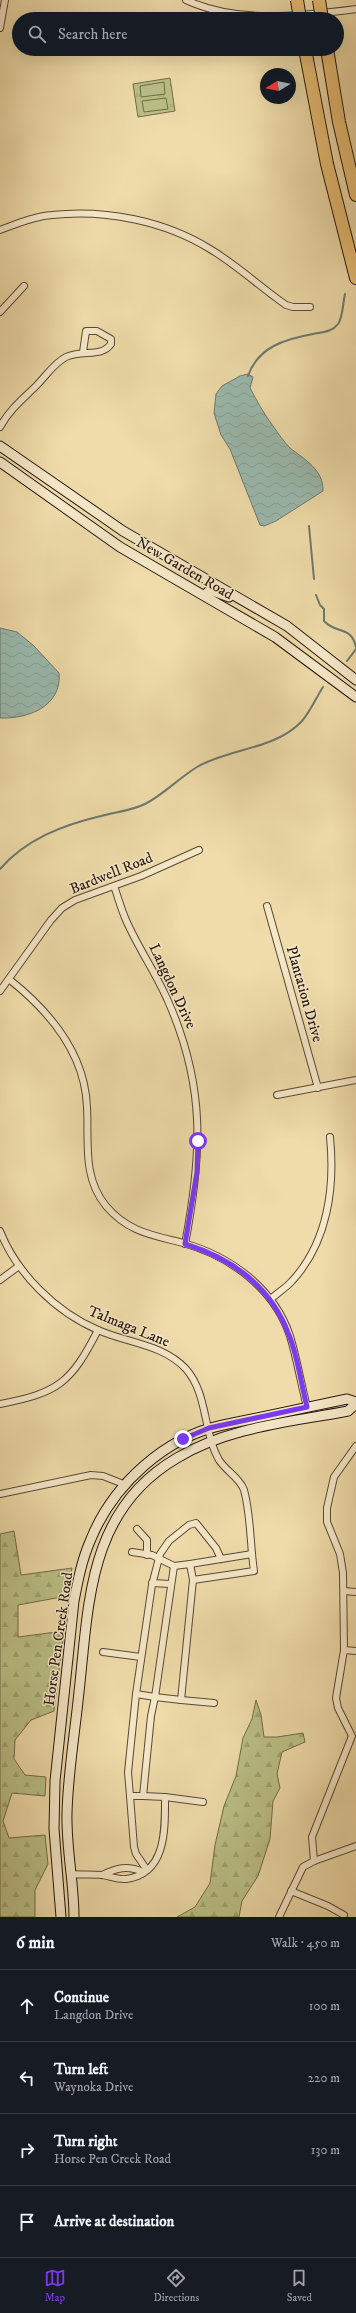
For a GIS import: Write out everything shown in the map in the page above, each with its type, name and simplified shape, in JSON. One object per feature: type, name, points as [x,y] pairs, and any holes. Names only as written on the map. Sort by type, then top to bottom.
[{"type":"highway","points":[[297,0],[299,12]]},
{"type":"highway","points":[[319,0],[321,12]]},
{"type":"highway","points":[[306,56],[327,164],[356,278]]},
{"type":"highway","points":[[328,56],[339,122],[356,195]]},
{"type":"street","points":[[0,28],[5,0]]},
{"type":"street","points":[[186,0],[221,12]]},
{"type":"street","points":[[311,12],[356,9]]},
{"type":"street","points":[[0,230],[50,215],[91,214],[132,219],[175,232],[209,248],[286,305],[293,307],[310,307]]},
{"type":"street","points":[[0,312],[24,286]]},
{"type":"street","points":[[0,427],[7,414],[19,401],[64,358],[83,352],[102,352],[111,344],[111,339],[97,331],[86,331],[83,352]]},
{"type":"street","name":"New Garden Road","points":[[0,446],[123,531],[203,579],[287,626],[356,680]]},
{"type":"street","name":"New Garden Road","points":[[0,462],[120,547],[244,617],[276,637],[356,697]]},
{"type":"street","points":[[21,477],[28,466]]},
{"type":"street","points":[[170,576],[198,586],[203,582],[203,579]]},
{"type":"street","points":[[205,595],[210,590],[223,596],[237,598]]},
{"type":"street","points":[[244,617],[251,617],[270,627],[274,619]]},
{"type":"street","name":"Bardwell Road","points":[[0,991],[10,980],[51,920],[62,908],[74,900],[114,886],[199,850]]},
{"type":"street","name":"Langdon Drive","points":[[114,886],[126,920],[168,1000],[189,1059],[198,1113],[198,1141],[196,1179],[185,1244]]},
{"type":"street","name":"Plantation Drive","points":[[267,906],[318,1088]]},
{"type":"street","points":[[10,980],[33,998],[52,1020],[74,1055],[87,1106],[89,1165],[98,1194],[118,1218],[134,1230],[185,1244],[214,1254],[230,1263],[249,1277],[271,1299],[290,1336],[307,1407]]},
{"type":"street","points":[[276,1095],[356,1080]]},
{"type":"street","points":[[271,1299],[292,1281],[311,1254],[320,1235],[326,1217],[332,1186],[330,1137]]},
{"type":"street","name":"Talmaga Lane","points":[[0,1231],[19,1266],[55,1304],[98,1330],[153,1348],[167,1355],[186,1369],[198,1390],[219,1460],[243,1488],[254,1571],[194,1580]]},
{"type":"street","points":[[0,1280],[19,1266]]},
{"type":"street","points":[[0,1404],[33,1397],[56,1388],[77,1368],[98,1330]]},
{"type":"street","name":"Horse Pen Creek Road","points":[[61,1917],[54,1829],[55,1781],[74,1601],[79,1576],[91,1539],[104,1516],[126,1485],[159,1454],[183,1439],[209,1428],[307,1407],[347,1399],[356,1403],[348,1411],[233,1434],[213,1440],[176,1458],[149,1477],[129,1500],[102,1546],[90,1591],[68,1790],[68,1839],[74,1917]]},
{"type":"street","points":[[314,1861],[312,1837],[354,1737],[338,1708],[336,1698],[344,1650],[344,1591],[342,1563],[328,1522],[327,1508],[334,1477],[356,1446]]},
{"type":"street","points":[[0,1494],[90,1475],[103,1476],[126,1485]]},
{"type":"street","points":[[145,1871],[134,1847],[128,1772],[136,1694],[152,1583],[160,1554],[169,1542],[190,1525],[196,1524],[216,1548],[221,1558]]},
{"type":"street","points":[[137,1529],[147,1540],[147,1554]]},
{"type":"street","points":[[132,1552],[152,1555],[159,1560],[174,1566],[252,1554]]},
{"type":"street","points":[[181,1700],[194,1580],[190,1564]]},
{"type":"street","points":[[143,1796],[152,1716],[156,1697],[170,1584],[174,1566]]},
{"type":"street","points":[[152,1583],[170,1584]]},
{"type":"street","points":[[344,1591],[356,1592]]},
{"type":"street","points":[[344,1650],[356,1650]]},
{"type":"street","points":[[103,1652],[141,1657]]},
{"type":"street","points":[[136,1694],[214,1703]]},
{"type":"street","points":[[130,1796],[165,1797],[203,1802]]},
{"type":"street","points":[[71,1874],[102,1875],[125,1879],[135,1877],[152,1867],[160,1854],[164,1834],[165,1797]]},
{"type":"street","points":[[279,1917],[299,1872],[314,1861],[356,1846]]},
{"type":"street","points":[[102,1875],[118,1867],[136,1868],[145,1871]]},
{"type":"street","points":[[291,1891],[328,1906],[344,1915]]},
{"type":"green space","points":[[170,78],[175,111],[138,117],[133,84]]},
{"type":"green space","points":[[164,82],[165,94],[141,97],[140,86]]},
{"type":"green space","points":[[166,98],[168,109],[144,112],[142,101]]},
{"type":"green space","points":[[14,1531],[21,1575],[72,1568],[67,1596],[18,1605],[18,1637],[64,1631],[54,1711],[31,1720],[15,1740],[14,1759],[25,1775],[46,1777],[45,1796],[12,1793],[3,1821],[9,1838],[45,1835],[48,1864],[35,1890],[35,1917],[0,1917],[0,1534]]},
{"type":"green space","points":[[256,1700],[261,1715],[264,1737],[277,1737],[303,1733],[305,1742],[282,1752],[277,1774],[280,1788],[273,1801],[270,1839],[258,1876],[242,1901],[239,1917],[177,1917],[195,1907],[210,1883],[215,1845],[224,1806],[236,1776],[243,1738],[252,1719]]},
{"type":"water","points":[[248,374],[253,377],[250,388],[261,407],[290,448],[317,471],[323,491],[276,521],[264,526],[260,525],[230,449],[221,435],[214,413],[216,394],[222,386],[240,376]]},
{"type":"water","points":[[0,628],[17,632],[34,646],[59,673],[59,684],[55,694],[42,708],[32,713],[11,718],[0,718]]},
{"type":"waterway","points":[[248,376],[258,358],[274,346],[292,339],[327,331],[336,327],[341,317],[345,294]]},
{"type":"waterway","points":[[309,526],[314,579]]},
{"type":"waterway","points":[[316,595],[320,605],[324,609],[324,621],[334,628],[351,636],[356,647]]},
{"type":"waterway","points":[[347,661],[356,649]]},
{"type":"waterway","points":[[0,869],[10,858],[33,841],[73,824],[129,810],[145,804],[197,767],[223,756],[279,738],[291,731],[302,721],[323,687]]},
{"type":"route","points":[[183,1439],[209,1428],[307,1407],[290,1336],[271,1299],[249,1277],[230,1263],[214,1254],[185,1244],[197,1172],[198,1141]]}]
